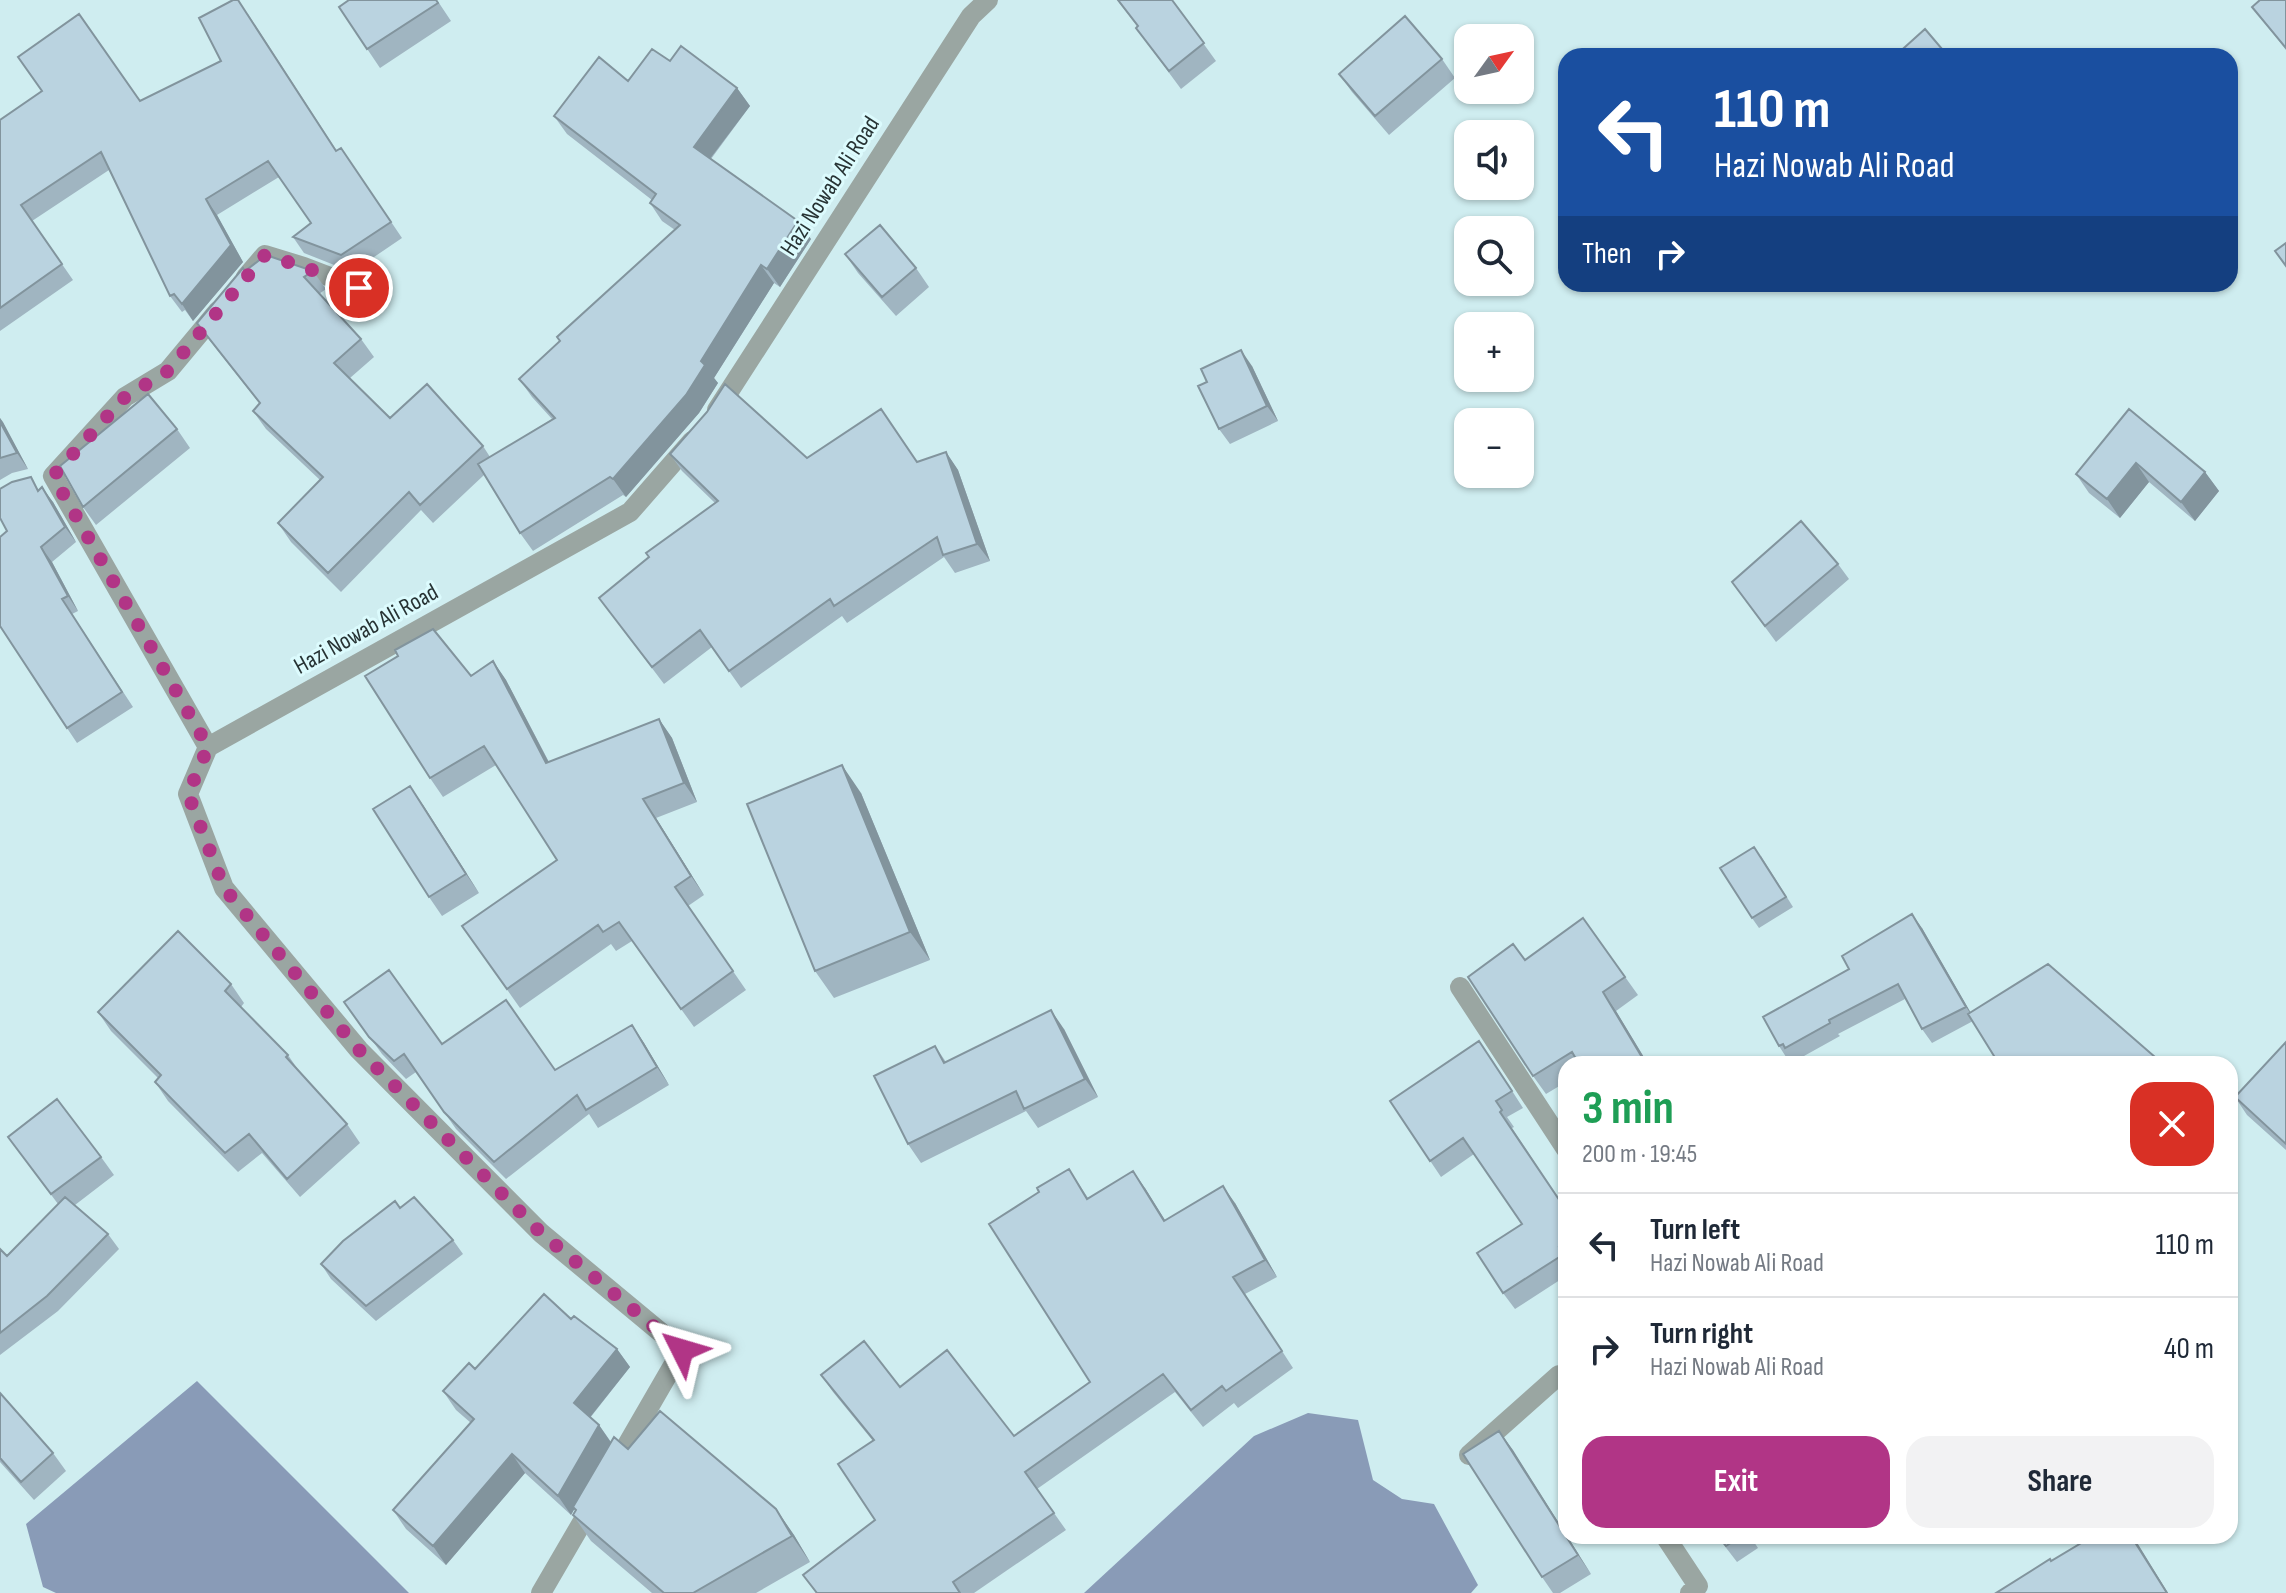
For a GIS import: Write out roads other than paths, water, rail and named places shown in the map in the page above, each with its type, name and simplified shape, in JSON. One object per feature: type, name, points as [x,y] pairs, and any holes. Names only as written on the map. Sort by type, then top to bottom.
[{"type":"street","name":"Hazi Nowab Ali Road","points":[[208,747],[630,512],[709,421],[971,16],[988,0]]},
{"type":"street","points":[[30,482],[53,476],[125,397],[168,371],[265,255],[359,288]]},
{"type":"street","points":[[53,476],[208,747],[188,794],[224,888],[370,1061],[541,1233],[682,1350],[541,1593]]},
{"type":"street","points":[[1460,987],[1558,1137]]},
{"type":"street","points":[[1469,1455],[1558,1381]]},
{"type":"street","points":[[1670,1544],[1698,1586],[1690,1593]]},
{"type":"water","points":[[197,1381],[409,1593],[56,1593],[43,1587],[26,1524]]},
{"type":"water","points":[[1308,1413],[1358,1420],[1373,1480],[1402,1499],[1434,1504],[1478,1585],[1471,1593],[1084,1593],[1254,1436]]}]
